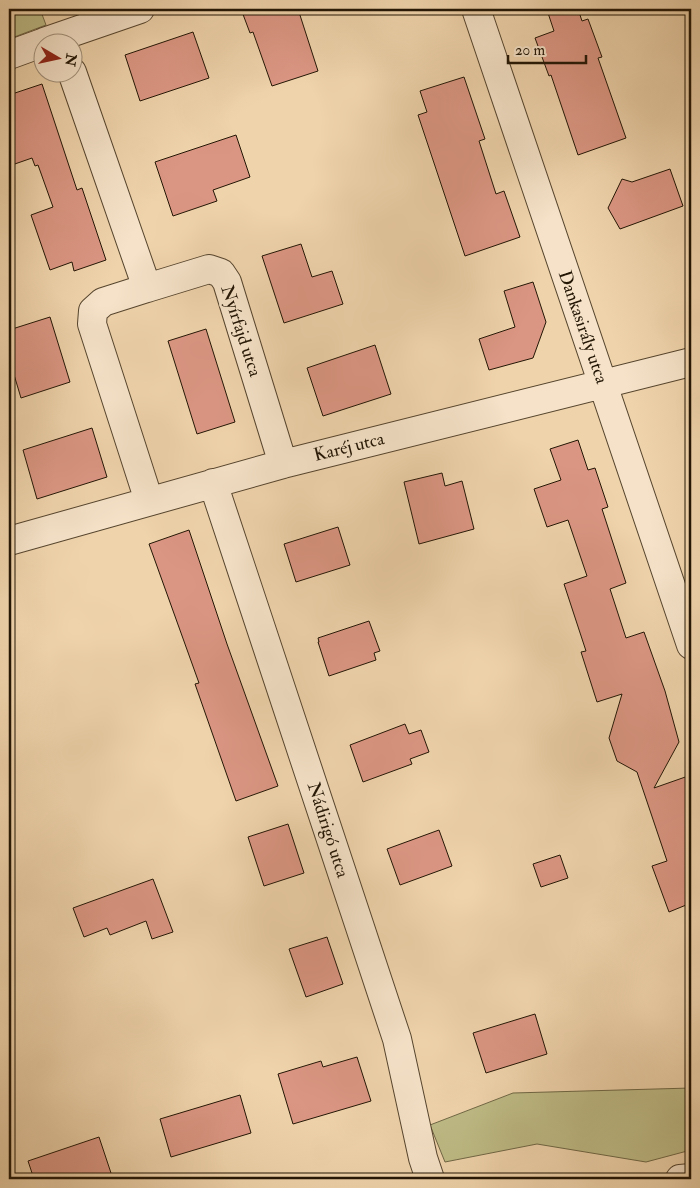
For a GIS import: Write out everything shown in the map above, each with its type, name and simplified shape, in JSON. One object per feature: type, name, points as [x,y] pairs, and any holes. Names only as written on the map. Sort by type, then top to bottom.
[{"type":"street","points":[[77,32],[140,9]]},
{"type":"street","name":"Dankasirály utca","points":[[476,9],[691,645]]},
{"type":"street","points":[[9,55],[32,48]]},
{"type":"street","points":[[75,82],[147,288]]},
{"type":"street","name":"Nyírfajd utca","points":[[150,501],[92,324],[93,311],[103,302],[209,269],[221,273],[227,282],[283,464]]},
{"type":"street","name":"Karéj utca","points":[[9,541],[283,464],[691,362]]},
{"type":"street","name":"Nádirigó utca","points":[[213,483],[397,1039],[423,1158],[430,1179]]},
{"type":"shaded area","points":[[9,9],[40,9],[46,25],[9,39]]},
{"type":"shaded area","points":[[691,1088],[691,1150],[646,1162],[537,1144],[445,1162],[430,1125],[513,1093]]},
{"type":"building","points":[[241,9],[298,9],[318,71],[272,86],[253,32],[250,33]]},
{"type":"building","points":[[560,9],[578,9],[582,21],[588,19],[602,57],[598,58],[626,138],[578,155],[551,75],[549,76],[535,38],[554,31],[548,13]]},
{"type":"building","points":[[193,32],[209,78],[140,101],[125,55]]},
{"type":"building","points":[[464,77],[485,139],[479,141],[496,194],[504,191],[520,237],[465,256],[418,115],[427,112],[420,91]]},
{"type":"building","points":[[42,84],[77,190],[82,188],[106,260],[74,271],[72,262],[50,270],[31,215],[53,207],[38,165],[35,166],[32,158],[9,166],[9,95]]},
{"type":"building","points":[[236,135],[250,177],[213,190],[217,201],[173,216],[155,162]]},
{"type":"building","points":[[670,169],[683,206],[620,229],[608,208],[622,179],[632,182]]},
{"type":"building","points":[[301,244],[312,277],[332,271],[343,304],[284,323],[262,256]]},
{"type":"building","points":[[533,282],[546,322],[533,358],[489,370],[479,339],[515,327],[504,291]]},
{"type":"building","points":[[50,317],[70,382],[21,398],[9,358],[9,330]]},
{"type":"building","points":[[206,329],[235,422],[197,434],[168,341]]},
{"type":"building","points":[[375,345],[391,394],[323,416],[307,368]]},
{"type":"building","points":[[92,428],[107,477],[37,499],[23,450]]},
{"type":"building","points":[[578,440],[588,470],[595,468],[608,507],[602,509],[626,583],[610,589],[626,638],[644,632],[665,691],[679,742],[654,788],[691,775],[691,903],[669,912],[652,866],[667,861],[637,772],[617,761],[609,738],[622,694],[597,702],[581,652],[586,651],[564,584],[587,576],[568,520],[547,527],[534,489],[561,480],[550,449]]},
{"type":"building","points":[[442,473],[445,486],[462,481],[474,529],[419,544],[404,482]]},
{"type":"building","points":[[338,527],[350,565],[296,582],[284,544]]},
{"type":"building","points":[[189,530],[227,644],[278,786],[236,801],[195,684],[199,683],[149,544]]},
{"type":"building","points":[[369,621],[380,651],[374,653],[376,660],[329,676],[318,638]]},
{"type":"building","points":[[405,724],[409,734],[421,730],[429,752],[410,759],[412,764],[363,782],[350,745]]},
{"type":"building","points":[[288,824],[304,873],[264,886],[248,837]]},
{"type":"building","points":[[439,830],[452,866],[400,885],[387,849]]},
{"type":"building","points":[[560,855],[568,878],[541,887],[533,864]]},
{"type":"building","points":[[153,879],[173,932],[152,939],[146,921],[110,935],[107,928],[84,937],[73,908]]},
{"type":"building","points":[[327,937],[343,984],[306,997],[289,949]]},
{"type":"building","points":[[535,1014],[547,1054],[486,1073],[473,1033]]},
{"type":"building","points":[[357,1057],[371,1101],[293,1124],[278,1074],[321,1061],[323,1067]]},
{"type":"building","points":[[240,1095],[251,1133],[171,1157],[160,1119]]},
{"type":"building","points":[[99,1137],[113,1179],[34,1179],[28,1161]]}]
